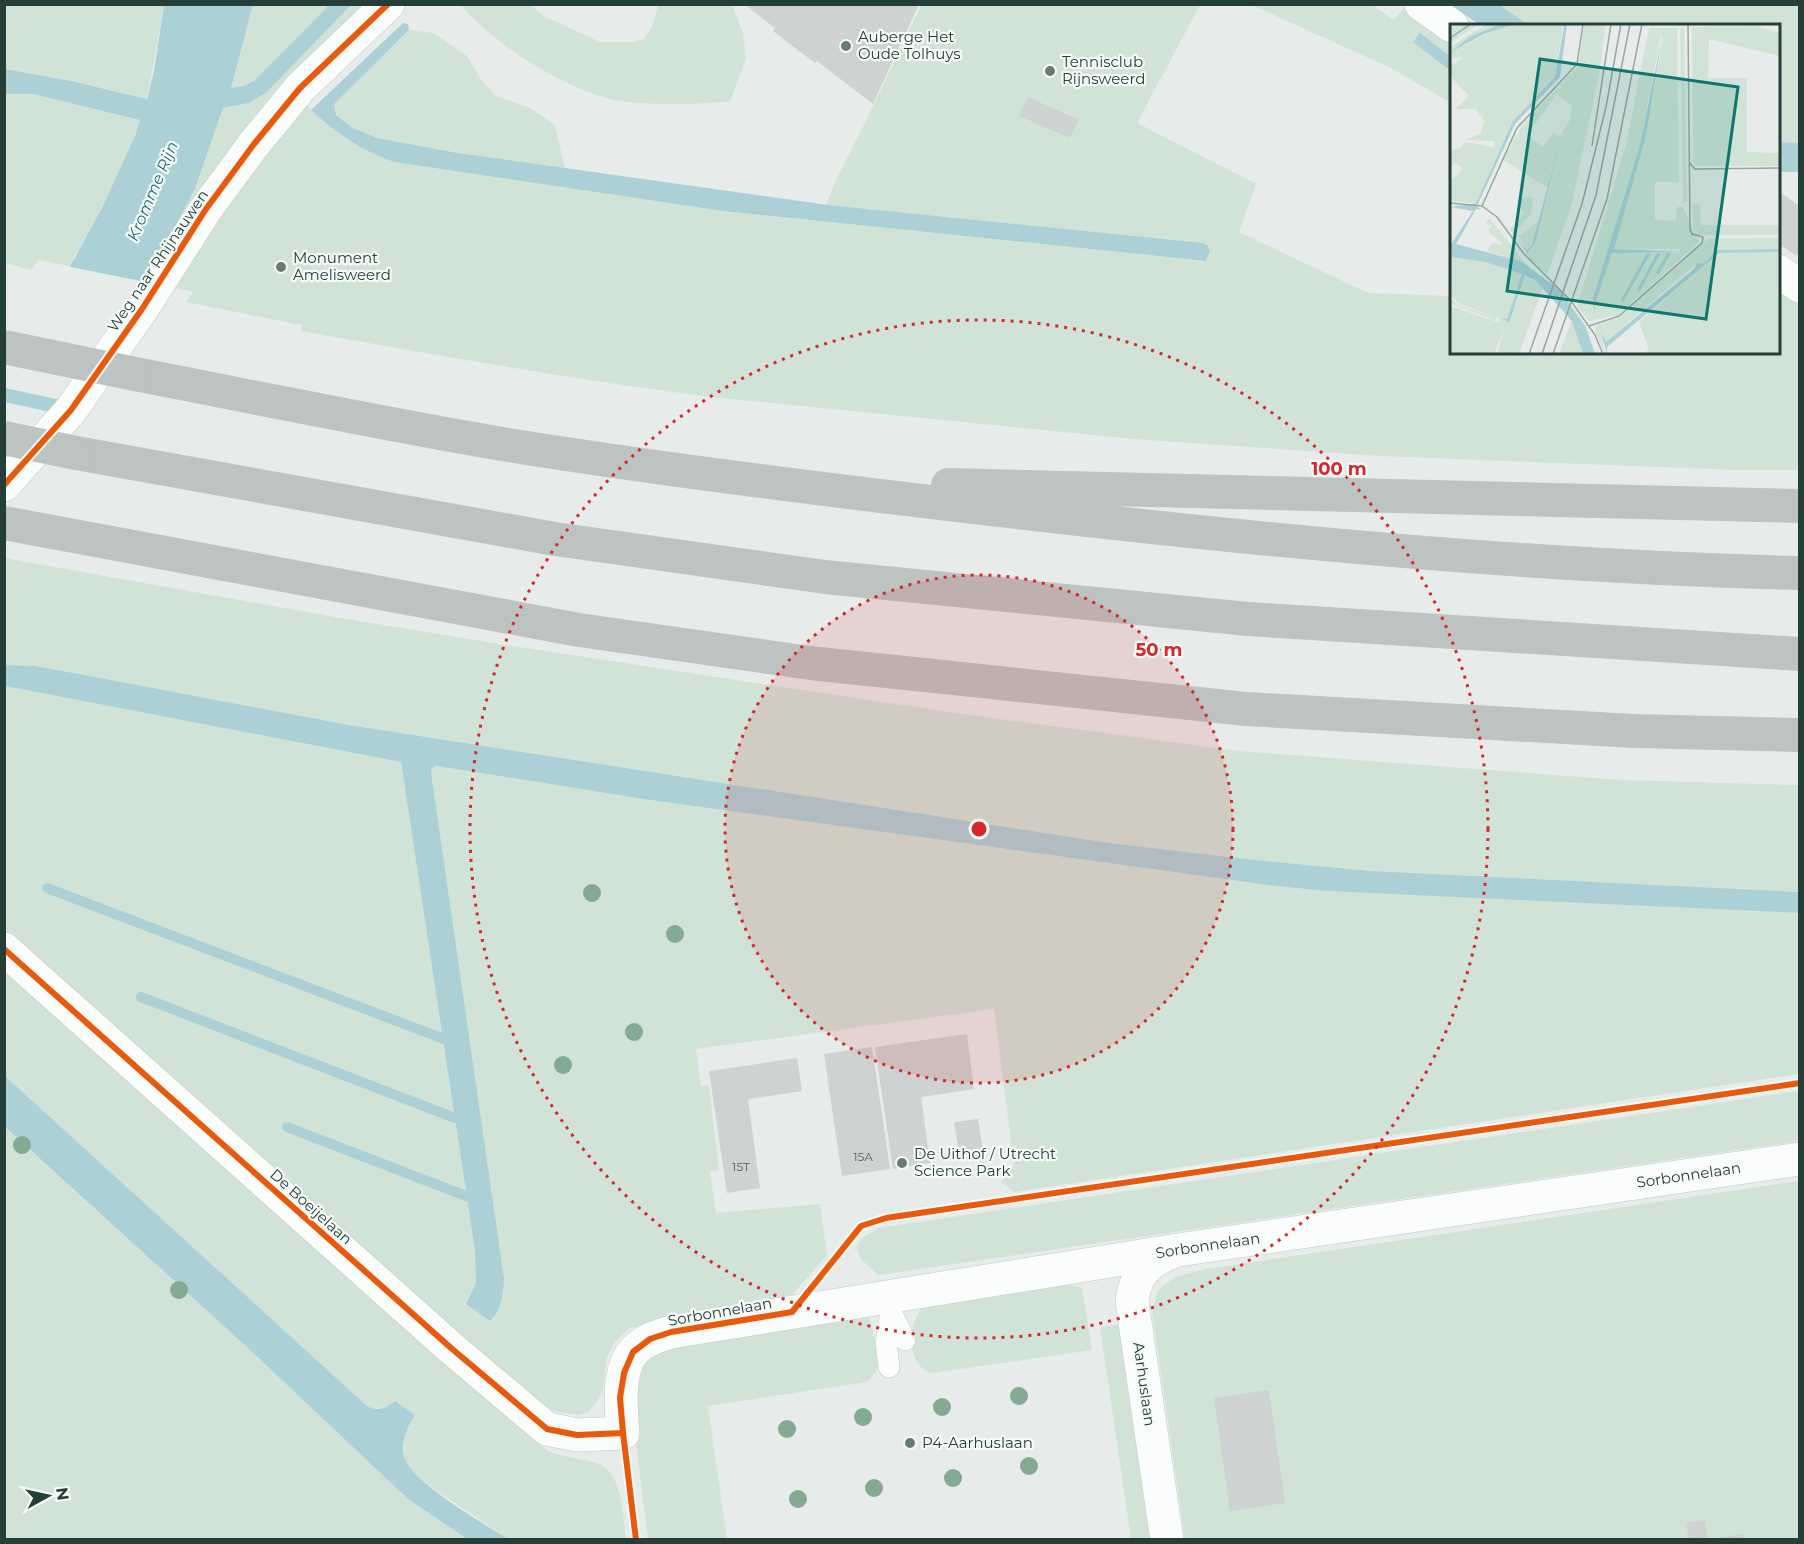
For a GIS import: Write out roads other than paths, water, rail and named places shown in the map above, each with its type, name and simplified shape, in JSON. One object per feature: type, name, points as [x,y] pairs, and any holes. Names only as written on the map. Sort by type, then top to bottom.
[{"type":"highway","points":[[4,347],[505,444],[742,480],[1259,539],[1506,561],[1800,573]]},
{"type":"highway","points":[[4,438],[75,453],[555,539],[825,577],[1248,620],[1800,654]]},
{"type":"highway","points":[[742,480],[1800,506]]},
{"type":"highway","points":[[8,523],[579,630],[810,663],[1245,708],[1634,731],[1800,735]]},
{"type":"street","name":"Weg naar Rhijnauwen","points":[[4,485],[71,410],[142,309],[206,209],[254,144],[300,88],[388,4]]},
{"type":"street","points":[[1421,4],[1450,25]]},
{"type":"street","points":[[1780,272],[1800,286]]},
{"type":"street","name":"De Boeijelaan","points":[[4,949],[451,1348],[546,1429],[577,1435],[622,1433]]},
{"type":"street","name":"Sorbonnelaan","points":[[622,1433],[620,1398],[624,1373],[633,1352],[650,1339],[671,1332],[700,1326],[891,1304],[1178,1250],[1800,1159]]},
{"type":"street","name":"Aarhuslaan","points":[[1167,1539],[1132,1302],[1134,1286],[1142,1272],[1155,1259],[1178,1250]]},
{"type":"lane","points":[[891,1304],[905,1340]]},
{"type":"lane","points":[[889,1367],[886,1343],[891,1304]]},
{"type":"water","name":"Kromme Rijn","points":[[164,5],[253,5],[231,88],[244,86],[255,80],[329,5],[351,5],[267,92],[249,103],[223,108],[195,189],[174,228],[101,346],[5,469],[5,353],[64,276],[74,259],[103,206],[140,120],[33,94],[5,94],[5,69],[71,81],[147,99],[154,71]]},
{"type":"water","points":[[1451,5],[1499,5],[1528,24],[1479,24]]},
{"type":"water","points":[[403,23],[408,24],[409,30],[334,104],[336,115],[351,127],[377,138],[458,153],[828,205],[1203,243],[1210,251],[1206,261],[723,211],[394,162],[350,140],[311,110]]},
{"type":"water","points":[[1420,33],[1450,56],[1450,70],[1413,42]]},
{"type":"water","points":[[1780,142],[1799,143],[1799,172],[1780,172]]},
{"type":"water","points":[[4,665],[35,666],[349,725],[1109,843],[1372,871],[1799,892],[1799,913],[1328,891],[1268,885],[643,799],[437,766],[432,768],[431,772],[504,1278],[499,1307],[490,1321],[466,1304],[476,1283],[475,1251],[401,762],[5,686]]},
{"type":"water","points":[[5,1076],[367,1406],[374,1409],[382,1408],[395,1401],[415,1415],[404,1442],[405,1459],[411,1469],[421,1480],[451,1503],[508,1539],[467,1539],[408,1499],[249,1349],[5,1127]]},
{"type":"waterway","points":[[47,888],[444,1039]]},
{"type":"waterway","points":[[141,997],[455,1118]]},
{"type":"waterway","points":[[287,1127],[466,1196]]},
{"type":"place","name":"Auberge Het Oude Tolhuys","points":[[846,46]]},
{"type":"place","name":"Tennisclub Rijnsweerd","points":[[1050,71]]},
{"type":"place","name":"Monument Amelisweerd","points":[[281,267]]},
{"type":"place","name":"De Uithof / Utrecht Science Park","points":[[902,1163]]},
{"type":"place","name":"P4-Aarhuslaan","points":[[910,1443]]}]
